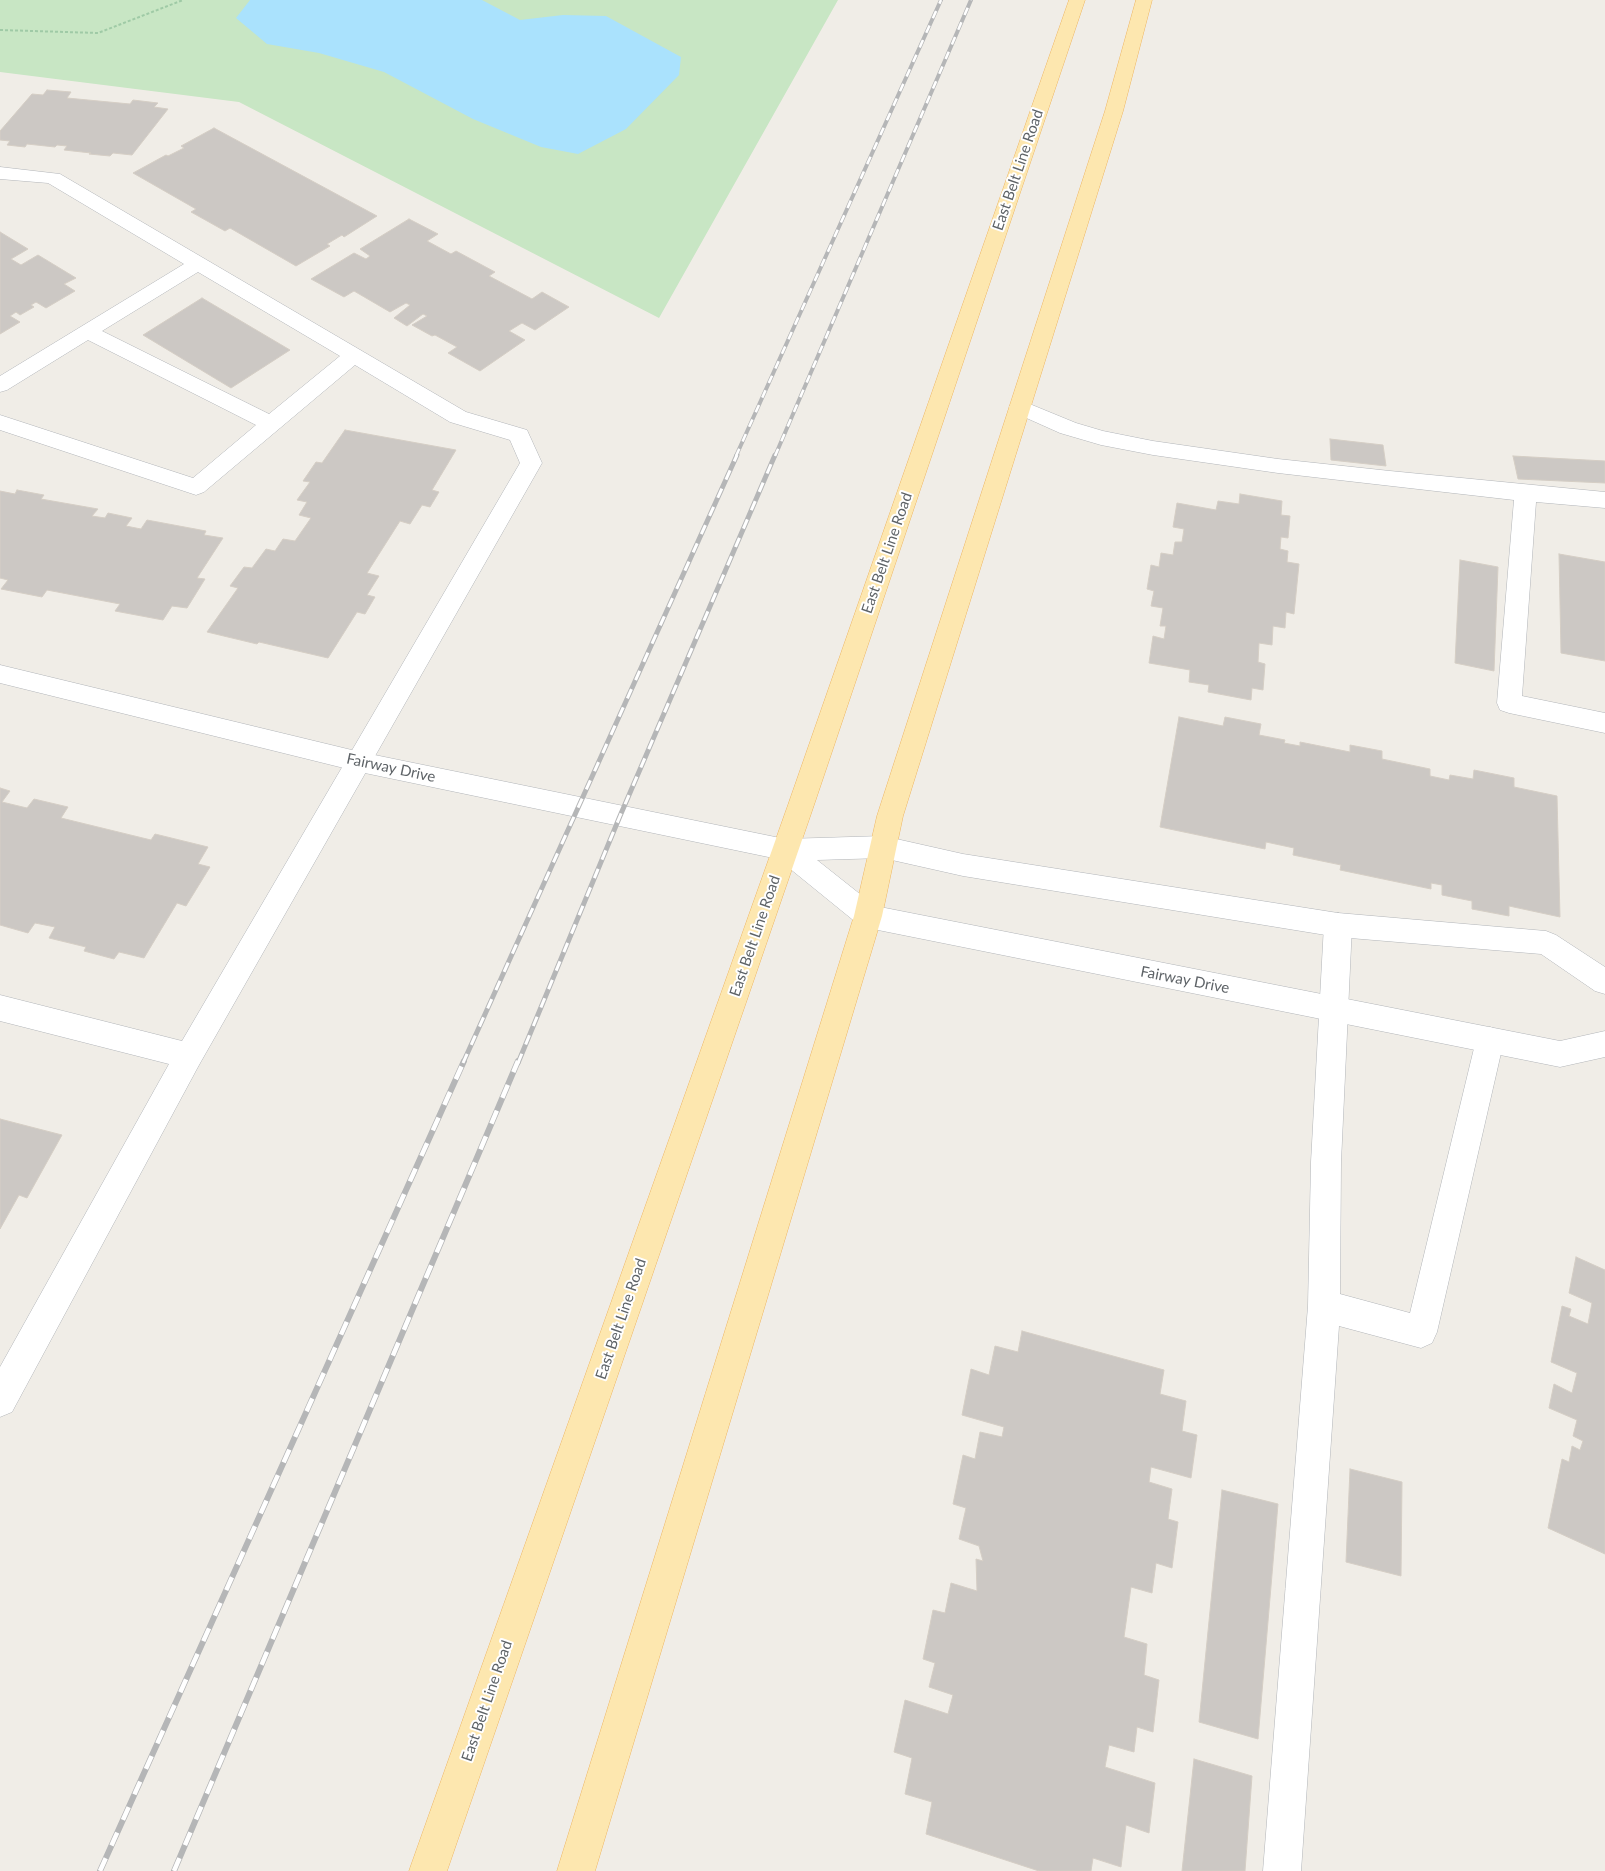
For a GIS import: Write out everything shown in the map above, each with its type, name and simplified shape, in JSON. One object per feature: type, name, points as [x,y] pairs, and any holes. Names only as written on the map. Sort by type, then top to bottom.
[{"type":"main road","name":"East Belt Line Road","points":[[428,1871],[785,850],[1077,0]]},
{"type":"main road","points":[[576,1871],[868,916],[890,816],[1114,111],[1144,0]]},
{"type":"street","points":[[0,172],[53,178],[458,417],[519,435],[532,463],[189,1056],[0,1400]]},
{"type":"street","points":[[0,385],[198,264]]},
{"type":"street","points":[[88,332],[271,424]]},
{"type":"street","points":[[0,422],[196,487],[354,356]]},
{"type":"street","points":[[1020,407],[1101,438],[1153,448],[1278,466],[1605,500]]},
{"type":"street","points":[[1526,493],[1509,703],[1605,722]]},
{"type":"street","name":"Fairway Drive","points":[[0,674],[360,762],[785,850],[882,847],[963,865],[1338,924],[1546,943],[1605,982]]},
{"type":"street","name":"Fairway Drive","points":[[785,850],[868,916],[1560,1054],[1605,1044]]},
{"type":"street","points":[[1282,1871],[1324,1306],[1326,1162],[1338,924]]},
{"type":"street","points":[[0,1008],[189,1056]]},
{"type":"street","points":[[1324,1306],[1420,1332],[1490,1040]]},
{"type":"path","points":[[0,30],[98,33],[183,0]]},
{"type":"green space","points":[[0,0],[838,0],[659,318],[239,102],[0,72]]},
{"type":"water","points":[[250,0],[482,0],[520,20],[563,15],[606,16],[681,57],[679,75],[626,129],[578,154],[541,147],[473,119],[384,72],[319,53],[267,44],[236,18]]},
{"type":"building","points":[[47,90],[71,92],[67,98],[130,104],[133,100],[158,103],[154,107],[168,109],[132,155],[113,153],[110,156],[89,154],[91,153],[64,150],[67,146],[57,145],[55,147],[27,144],[25,147],[7,145],[10,141],[0,140],[0,131],[32,94],[43,95]]},
{"type":"building","points":[[214,128],[377,216],[344,237],[342,235],[327,244],[330,246],[296,266],[230,228],[225,231],[191,212],[196,209],[133,173],[166,155],[168,156],[184,148],[181,146]]},
{"type":"building","points":[[409,219],[438,234],[427,241],[451,254],[456,251],[495,272],[489,276],[532,299],[542,292],[569,307],[535,330],[522,323],[509,331],[525,340],[480,371],[448,353],[457,347],[412,325],[427,316],[423,314],[407,326],[394,318],[410,305],[406,303],[390,312],[354,291],[344,297],[311,279],[354,253],[366,259],[370,256],[360,249]]},
{"type":"building","points":[[0,232],[28,249],[11,259],[21,265],[38,255],[76,278],[64,284],[75,291],[46,308],[36,302],[31,305],[34,307],[20,315],[16,312],[10,316],[20,322],[0,334]]},
{"type":"building","points":[[202,298],[290,350],[231,388],[143,335]]},
{"type":"building","points":[[345,430],[456,450],[432,490],[439,492],[430,507],[422,505],[410,524],[400,521],[367,573],[379,576],[367,595],[375,597],[365,614],[357,612],[328,658],[207,632],[238,588],[230,586],[244,567],[252,568],[266,549],[275,551],[283,539],[295,541],[311,518],[299,515],[307,502],[297,500],[310,482],[303,481],[316,462],[322,463]]},
{"type":"building","points":[[1330,439],[1383,445],[1386,466],[1331,460]]},
{"type":"building","points":[[1513,456],[1605,461],[1605,483],[1518,479]]},
{"type":"building","points":[[17,490],[44,495],[41,499],[98,509],[92,516],[105,518],[108,513],[132,518],[126,526],[141,529],[147,520],[206,531],[204,535],[223,538],[197,578],[205,579],[187,608],[172,606],[163,620],[115,611],[120,604],[47,590],[42,597],[1,589],[8,580],[0,578],[0,491],[15,494]]},
{"type":"building","points":[[1240,494],[1282,501],[1281,515],[1290,516],[1288,538],[1281,537],[1280,549],[1288,551],[1287,562],[1299,564],[1294,614],[1286,612],[1285,628],[1273,626],[1272,645],[1259,643],[1258,662],[1265,664],[1263,690],[1252,688],[1251,700],[1208,692],[1209,685],[1189,682],[1190,670],[1149,663],[1153,636],[1164,639],[1166,626],[1160,626],[1163,608],[1151,606],[1154,591],[1147,589],[1151,565],[1159,567],[1161,553],[1173,555],[1175,542],[1182,542],[1184,529],[1173,527],[1177,503],[1216,510],[1218,501],[1239,504]]},
{"type":"building","points":[[1559,554],[1605,562],[1605,661],[1561,653]]},
{"type":"building","points":[[1460,560],[1498,567],[1494,671],[1455,663]]},
{"type":"building","points":[[1179,717],[1223,726],[1225,717],[1261,724],[1259,735],[1285,740],[1284,743],[1300,746],[1300,742],[1350,752],[1350,745],[1382,751],[1382,759],[1430,769],[1430,776],[1449,780],[1450,775],[1473,779],[1474,770],[1514,778],[1514,787],[1557,796],[1560,917],[1509,906],[1509,916],[1472,909],[1472,901],[1442,895],[1442,885],[1431,883],[1431,889],[1340,870],[1341,865],[1293,855],[1294,848],[1266,842],[1265,849],[1160,827]]},
{"type":"building","points":[[0,788],[10,791],[2,802],[27,808],[34,799],[68,807],[61,818],[151,840],[155,834],[208,847],[198,864],[210,867],[186,906],[177,903],[144,958],[119,952],[114,959],[84,951],[86,947],[49,938],[55,927],[35,923],[28,933],[0,925]]},
{"type":"building","points":[[0,1119],[62,1135],[27,1198],[19,1195],[0,1229]]},
{"type":"building","points":[[1576,1257],[1605,1270],[1605,1554],[1548,1528],[1562,1459],[1569,1462],[1572,1446],[1580,1450],[1583,1441],[1573,1436],[1577,1420],[1549,1408],[1554,1384],[1572,1393],[1577,1373],[1551,1362],[1562,1306],[1571,1309],[1569,1316],[1588,1324],[1592,1303],[1569,1293]]},
{"type":"building","points":[[1022,1331],[1164,1370],[1160,1394],[1186,1401],[1182,1431],[1197,1435],[1191,1478],[1151,1467],[1149,1482],[1172,1489],[1168,1519],[1178,1522],[1172,1568],[1156,1563],[1152,1593],[1131,1587],[1124,1637],[1147,1644],[1144,1675],[1159,1680],[1153,1732],[1137,1727],[1134,1752],[1109,1745],[1105,1767],[1155,1783],[1149,1833],[1126,1825],[1121,1867],[1093,1858],[1091,1871],[1039,1871],[926,1834],[932,1802],[905,1794],[912,1758],[894,1752],[905,1700],[948,1714],[953,1695],[929,1687],[935,1663],[923,1659],[933,1610],[945,1613],[951,1583],[977,1591],[976,1559],[983,1561],[979,1546],[959,1539],[966,1508],[953,1504],[963,1455],[975,1459],[980,1432],[1002,1437],[1004,1427],[962,1415],[971,1369],[989,1375],[995,1346],[1018,1352]]},
{"type":"building","points":[[1350,1469],[1402,1482],[1401,1576],[1346,1562]]},
{"type":"building","points":[[1222,1490],[1278,1504],[1258,1739],[1199,1722]]},
{"type":"building","points":[[1194,1759],[1252,1776],[1245,1871],[1182,1871]]},
{"type":"railway","points":[[736,456],[941,0]]},
{"type":"railway","points":[[775,456],[971,0]]},
{"type":"railway","points":[[463,1063],[737,455]]},
{"type":"railway","points":[[518,1063],[620,816],[775,455]]},
{"type":"railway","points":[[100,1871],[464,1061]]},
{"type":"railway","points":[[174,1871],[518,1061]]}]
